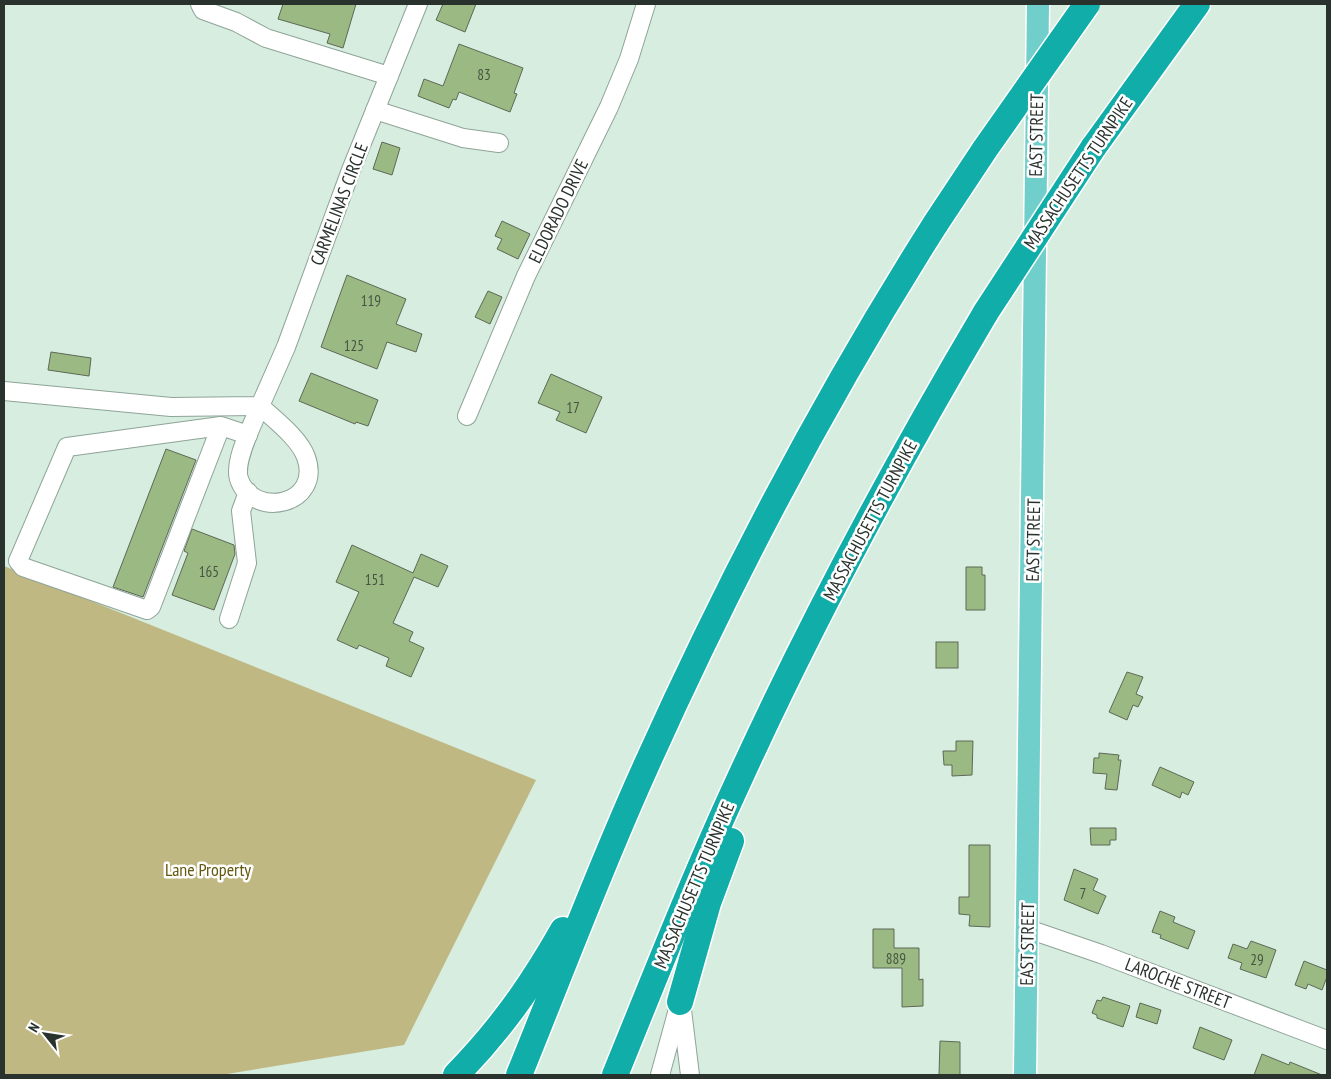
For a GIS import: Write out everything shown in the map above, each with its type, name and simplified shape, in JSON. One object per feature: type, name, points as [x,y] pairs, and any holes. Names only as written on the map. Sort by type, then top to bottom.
[{"type":"highway","points":[[519,1075],[614,840],[671,710],[747,555],[841,380],[936,223],[985,149],[1087,4]]},
{"type":"highway","name":"MASSACHUSETTS TURNPIKE","points":[[615,1075],[738,781],[811,631],[891,478],[986,312],[1093,148],[1197,4]]},
{"type":"highway","points":[[680,1002],[712,894],[811,631]]},
{"type":"highway","points":[[456,1075],[496,1033],[518,1005],[543,966],[614,840]]},
{"type":"main road","name":"EAST STREET","points":[[1025,1075],[1038,4]]},
{"type":"street","points":[[200,4],[203,10],[236,22],[266,38],[389,76]]},
{"type":"street","name":"CARMELINAS CIRCLE","points":[[248,492],[239,478],[239,464],[248,435],[286,347],[375,110],[418,4]]},
{"type":"street","name":"ELDORADO DRIVE","points":[[468,416],[526,276],[609,107],[629,59],[646,4]]},
{"type":"street","points":[[375,110],[462,138],[499,143]]},
{"type":"street","points":[[4,391],[171,407],[260,406],[297,443],[306,457],[309,474],[304,488],[293,500],[275,504],[260,500],[248,492],[241,511],[247,563],[229,619]]},
{"type":"street","points":[[221,426],[151,607],[147,610],[23,567],[18,561],[67,447],[221,426],[248,435]]},
{"type":"street","name":"LAROCHE STREET","points":[[1028,929],[1101,954],[1327,1040]]},
{"type":"street","points":[[660,1075],[680,1002]]},
{"type":"street","points":[[680,1002],[690,1075]]},
{"type":"green space","name":"Lane Property","points":[[4,566],[536,780],[404,1045],[221,1075],[4,1075]]},
{"type":"building","points":[[283,4],[356,4],[343,48],[327,43],[330,34],[278,19]]},
{"type":"building","points":[[443,4],[476,4],[465,32],[436,20]]},
{"type":"building","points":[[459,44],[523,68],[514,93],[517,94],[510,112],[459,92],[456,100],[453,99],[449,108],[418,96],[424,79],[443,86]]},
{"type":"building","points":[[382,142],[400,148],[392,175],[373,169]]},
{"type":"building","points":[[502,221],[530,234],[518,259],[497,249],[502,239],[495,236]]},
{"type":"building","points":[[347,275],[406,299],[396,324],[422,334],[416,352],[387,342],[377,369],[321,347]]},
{"type":"building","points":[[488,291],[502,297],[490,324],[475,317]]},
{"type":"building","points":[[51,352],[91,358],[89,376],[48,370]]},
{"type":"building","points":[[311,373],[378,400],[368,426],[356,422],[355,424],[299,401]]},
{"type":"building","points":[[551,374],[602,397],[586,433],[556,420],[560,412],[538,403]]},
{"type":"building","points":[[166,449],[196,460],[143,597],[113,587]]},
{"type":"building","points":[[192,529],[234,545],[235,554],[214,610],[172,595],[188,553],[184,551]]},
{"type":"building","points":[[352,545],[413,573],[421,554],[448,566],[438,587],[414,577],[393,623],[413,632],[409,641],[424,648],[411,677],[386,666],[389,658],[359,645],[357,649],[337,640],[359,592],[336,582]]},
{"type":"building","points":[[966,567],[982,567],[982,575],[985,575],[985,610],[966,610]]},
{"type":"building","points":[[936,642],[958,642],[958,668],[936,668]]},
{"type":"building","points":[[1127,672],[1143,677],[1136,694],[1143,697],[1138,707],[1133,705],[1127,720],[1109,712]]},
{"type":"building","points":[[956,741],[973,741],[972,775],[952,776],[952,765],[944,765],[943,751],[956,751]]},
{"type":"building","points":[[1099,753],[1119,755],[1118,760],[1121,760],[1117,790],[1105,789],[1107,774],[1093,773],[1094,758],[1099,758]]},
{"type":"building","points":[[1160,767],[1194,782],[1188,795],[1182,792],[1180,798],[1152,785]]},
{"type":"building","points":[[1090,828],[1116,828],[1116,840],[1110,840],[1110,845],[1091,845]]},
{"type":"building","points":[[969,845],[990,845],[990,927],[969,926],[970,915],[959,914],[959,897],[969,897]]},
{"type":"building","points":[[1074,869],[1098,879],[1093,890],[1106,896],[1098,914],[1064,900]]},
{"type":"building","points":[[1160,911],[1175,917],[1173,922],[1195,931],[1188,949],[1160,938],[1161,935],[1152,932]]},
{"type":"building","points":[[873,929],[894,929],[894,948],[919,948],[919,980],[923,979],[923,1006],[902,1007],[902,968],[873,968]]},
{"type":"building","points":[[1251,941],[1276,950],[1266,978],[1240,969],[1242,963],[1228,958],[1233,944],[1247,949]]},
{"type":"building","points":[[1304,961],[1327,970],[1327,977],[1322,990],[1308,984],[1306,989],[1295,985]]},
{"type":"building","points":[[1103,997],[1130,1006],[1123,1027],[1097,1018],[1097,1015],[1092,1013],[1097,1000],[1101,1001]]},
{"type":"building","points":[[1140,1003],[1161,1010],[1157,1024],[1136,1017]]},
{"type":"building","points":[[1200,1027],[1232,1040],[1224,1060],[1193,1048]]},
{"type":"building","points":[[940,1041],[960,1042],[960,1075],[939,1075]]},
{"type":"building","points":[[1262,1054],[1289,1065],[1290,1062],[1322,1075],[1254,1075]]}]
